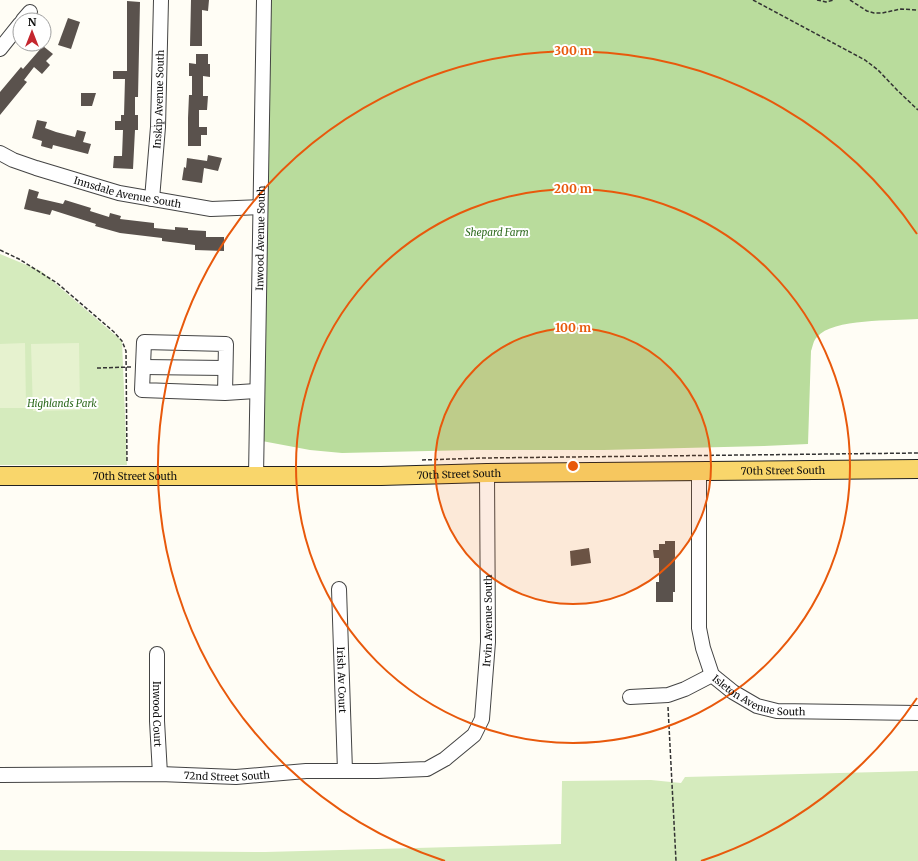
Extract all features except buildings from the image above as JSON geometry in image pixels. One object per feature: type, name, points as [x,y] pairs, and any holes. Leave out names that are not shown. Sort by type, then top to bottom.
[{"type":"main road","name":"70th Street South","points":[[0,476],[381,476],[487,473],[918,469]]},
{"type":"street","name":"Inskip Avenue South","points":[[152,199],[158,127],[161,0]]},
{"type":"street","name":"Inwood Avenue South","points":[[256,476],[264,0]]},
{"type":"street","points":[[0,49],[12,34]]},
{"type":"street","name":"Innsdale Avenue South","points":[[0,153],[13,160],[36,168],[119,193],[211,209],[260,207]]},
{"type":"street","points":[[225,393],[226,344],[144,342],[142,390],[225,393],[258,391]]},
{"type":"street","points":[[143,367],[225,368]]},
{"type":"street","name":"Isleton Avenue South","points":[[699,471],[699,628],[702,648],[712,675],[733,692],[757,706],[777,711],[918,713]]},
{"type":"street","name":"Irvin Avenue South","points":[[450,754],[474,734],[482,719],[488,642],[487,473]]},
{"type":"street","name":"Irish Av Court","points":[[339,589],[345,771]]},
{"type":"street","name":"Inwood Court","points":[[157,654],[157,721],[160,774]]},
{"type":"street","points":[[630,697],[668,695],[685,689],[712,675]]},
{"type":"street","name":"72nd Street South","points":[[0,775],[160,774],[236,777],[306,771],[376,771],[427,768],[450,754]]},
{"type":"path","points":[[752,0],[865,60],[878,70],[918,110]]},
{"type":"path","points":[[817,0],[826,2],[834,0]]},
{"type":"path","points":[[850,0],[867,11],[874,13],[901,9],[918,10]]},
{"type":"path","points":[[0,250],[5,251],[58,283],[114,332],[122,341],[126,351],[127,465]]},
{"type":"path","points":[[97,368],[143,367]]},
{"type":"path","points":[[668,695],[676,861]]},
{"type":"green space","name":"Shepard Farm","points":[[269,0],[918,0],[918,319],[849,323],[836,326],[817,337],[811,351],[808,444],[604,450],[472,450],[342,453],[310,450],[262,441]]},
{"type":"green space","name":"Highlands Park","points":[[0,254],[41,271],[122,341],[127,465],[0,465]]},
{"type":"green space","points":[[25,343],[26,408],[0,408],[0,344]]},
{"type":"green space","points":[[79,343],[80,410],[33,411],[31,344]]},
{"type":"green space","points":[[918,771],[918,861],[0,861],[0,850],[265,852],[561,844],[562,781],[651,780],[681,783],[685,777]]}]
